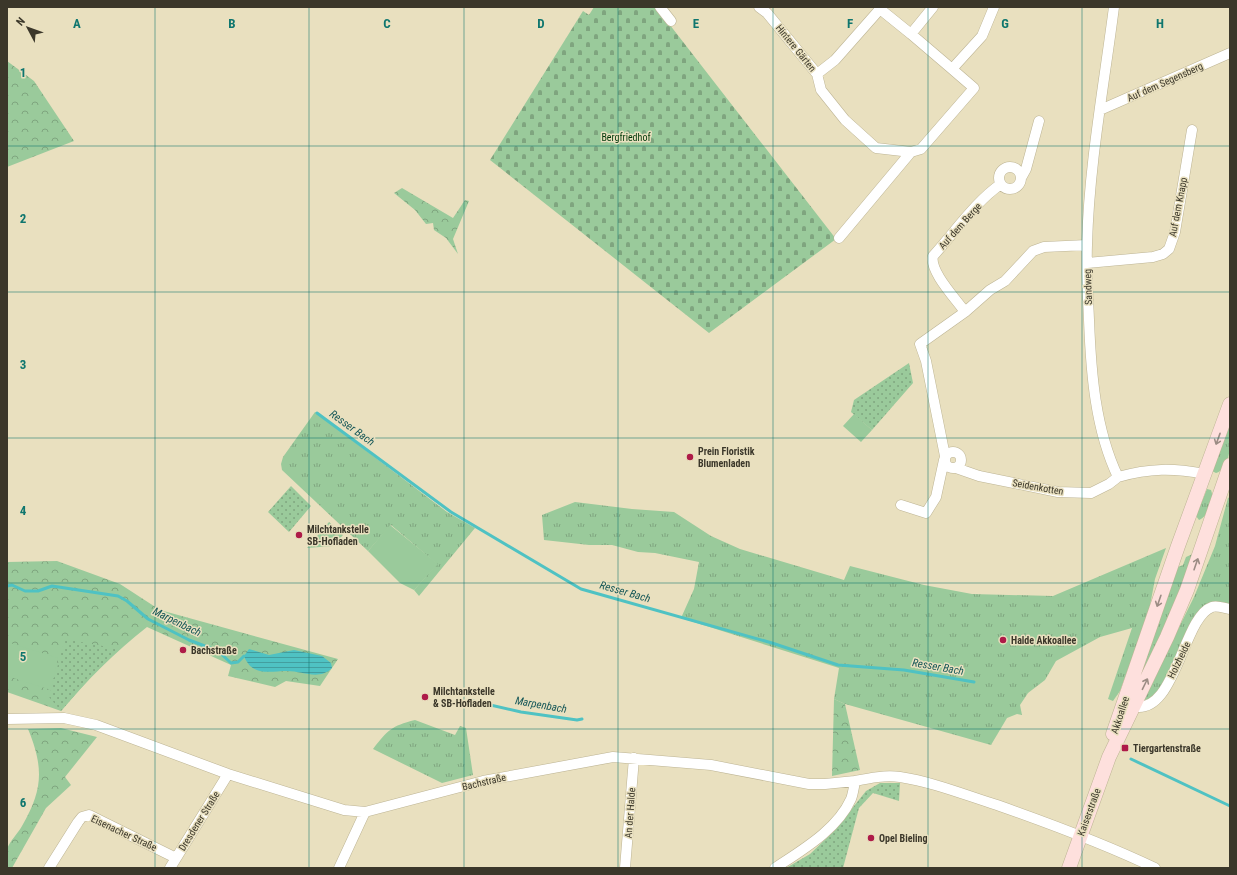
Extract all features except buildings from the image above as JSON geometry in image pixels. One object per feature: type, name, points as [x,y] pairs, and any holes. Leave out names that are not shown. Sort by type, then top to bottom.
[{"type":"main road","name":"Akkoallee","points":[[1110,757],[1178,546],[1230,404]]},
{"type":"main road","name":"Akkoallee","points":[[1128,704],[1167,637],[1187,590],[1230,465]]},
{"type":"main road","points":[[1205,474],[1214,480],[1221,493]]},
{"type":"main road","name":"Akkoallee","points":[[1198,494],[1193,524],[1201,526],[1213,515]]},
{"type":"main road","name":"Kaiserstraße","points":[[1069,868],[1110,757]]},
{"type":"street","points":[[660,7],[671,21]]},
{"type":"street","points":[[763,10],[777,7]]},
{"type":"street","points":[[910,34],[933,7]]},
{"type":"street","points":[[952,69],[982,36],[994,7]]},
{"type":"street","name":"Sandweg","points":[[1114,7],[1100,110],[1087,245],[1087,263],[1090,359],[1104,439],[1111,462],[1118,477]]},
{"type":"street","points":[[817,74],[835,60],[880,9],[974,88],[921,149],[911,152],[839,238]]},
{"type":"street","name":"Hintere Gärten","points":[[763,10],[817,74],[821,90],[844,120],[876,148],[911,152]]},
{"type":"street","name":"Auf dem Segensberg","points":[[1100,110],[1230,53]]},
{"type":"street","points":[[1021,178],[1019,172],[1015,168],[1010,167],[1004,168],[1000,173],[999,179],[1001,184],[1010,188],[1015,187],[1021,178],[1026,169],[1039,121]]},
{"type":"street","name":"Auf dem Knapp","points":[[1087,263],[1153,257],[1163,254],[1168,248],[1175,232],[1192,130]]},
{"type":"street","name":"Auf dem Berge","points":[[965,312],[934,270],[932,261],[933,256],[992,190],[1001,184]]},
{"type":"street","points":[[901,506],[926,513],[936,497],[945,458],[926,361],[920,344],[965,312],[990,290],[1005,281],[1033,251],[1044,247],[1087,245]]},
{"type":"street","points":[[945,458],[951,451],[959,454],[961,462],[956,468]]},
{"type":"street","name":"Seidenkotten","points":[[945,458],[948,467],[956,468],[979,476],[1058,492],[1091,493],[1109,484],[1118,477]]},
{"type":"street","points":[[1118,477],[1136,472],[1168,469],[1205,474]]},
{"type":"street","name":"Holzheide","points":[[1128,704],[1139,708],[1147,706],[1162,693],[1197,623],[1206,610],[1215,606],[1230,609]]},
{"type":"street","name":"Bachstraße","points":[[7,719],[68,718],[96,725],[228,774],[344,810],[366,812],[483,781],[613,757],[711,765],[809,784],[855,781]]},
{"type":"street","name":"An der Halde","points":[[625,868],[634,758]]},
{"type":"street","name":"Dresdener Straße","points":[[170,868],[228,774]]},
{"type":"street","points":[[776,868],[814,842],[844,811],[852,798],[855,781],[874,777],[899,777],[925,782],[1081,835],[1155,868]]},
{"type":"street","points":[[339,868],[366,812]]},
{"type":"street","name":"Eisenacher Straße","points":[[49,868],[78,822],[82,817],[89,815],[176,858]]},
{"type":"green space","name":"Bergfriedhof","points":[[594,7],[656,7],[836,239],[709,333],[490,160],[583,11],[589,15]]},
{"type":"green space","points":[[7,61],[34,81],[74,141],[7,167]]},
{"type":"green space","points":[[402,188],[453,218],[465,200],[469,201],[453,239],[458,254],[446,238],[434,230],[433,223],[426,224],[415,210],[394,193]]},
{"type":"green space","points":[[909,363],[913,383],[872,430],[851,412],[854,400]]},
{"type":"green space","points":[[315,412],[447,512],[475,528],[419,596],[414,590],[437,564],[391,525],[368,551],[282,470],[281,464],[283,457]]},
{"type":"green space","points":[[854,414],[872,430],[861,442],[843,426]]},
{"type":"green space","points":[[1230,417],[1230,449],[1228,457],[1222,470],[1216,473],[1212,471]]},
{"type":"green space","points":[[291,486],[311,506],[289,532],[268,512]]},
{"type":"green space","points":[[1207,489],[1211,490],[1212,494],[1210,507],[1208,512],[1199,520],[1196,516]]},
{"type":"green space","points":[[1230,497],[1230,605],[1211,603],[1201,609],[1197,614],[1160,688],[1154,697],[1145,700],[1144,698],[1194,597],[1215,546],[1228,498]]},
{"type":"green space","points":[[575,502],[632,509],[674,512],[711,536],[740,549],[844,580],[850,566],[924,585],[972,594],[1053,596],[1166,548],[1155,579],[1149,611],[1120,691],[1113,701],[1108,699],[1132,628],[1100,637],[1056,661],[1045,680],[1028,693],[1020,705],[1022,715],[1017,714],[1007,718],[991,745],[845,704],[834,699],[839,668],[681,618],[694,589],[699,562],[655,553],[638,552],[612,545],[589,545],[544,540],[542,515]]},
{"type":"green space","points":[[329,522],[343,535],[333,546],[307,548]]},
{"type":"green space","points":[[390,525],[438,564],[414,590],[400,583],[368,551]]},
{"type":"green space","points":[[1197,552],[1136,694],[1131,689],[1173,569],[1183,565],[1186,557]]},
{"type":"green space","points":[[57,561],[120,584],[160,610],[338,659],[320,686],[286,681],[275,687],[228,676],[231,665],[147,627],[102,666],[61,711],[7,692],[7,562]]},
{"type":"green space","points":[[65,639],[119,649],[89,679],[61,711],[49,697]]},
{"type":"green space","points":[[7,642],[58,658],[51,690],[7,676]]},
{"type":"green space","points":[[834,699],[845,704],[860,770],[832,776]]},
{"type":"green space","points":[[415,720],[455,735],[460,726],[466,728],[473,775],[442,783],[373,749],[387,733],[395,727]]},
{"type":"green space","points":[[61,728],[97,737],[65,777],[71,785],[46,808],[12,868],[7,868],[7,849],[29,813],[34,801],[39,779],[37,756],[28,729]]},
{"type":"green space","points":[[880,783],[900,783],[899,801],[873,793],[859,808],[843,868],[786,868],[810,854],[834,831],[866,791]]},
{"type":"water","points":[[249,649],[269,655],[294,650],[322,656],[331,663],[332,668],[327,672],[316,675],[293,671],[268,672],[257,670],[247,663],[244,656]]},
{"type":"waterway","name":"Resser Bach","points":[[317,413],[451,512],[581,589],[772,643],[838,665],[904,670],[974,682]]},
{"type":"waterway","name":"Marpenbach","points":[[7,586],[12,585],[25,591],[38,591],[52,586],[118,596],[127,601],[148,619],[189,640],[218,651],[231,663],[238,662],[244,656]]},
{"type":"waterway","name":"Marpenbach","points":[[473,701],[521,712],[577,720],[582,719]]},
{"type":"waterway","name":"Resser Bach","points":[[1131,759],[1230,806]]},
{"type":"place","name":"Prein Floristik Blumenladen","points":[[690,457]]},
{"type":"place","name":"Milchtankstelle SB-Hofladen","points":[[299,535]]},
{"type":"place","name":"Halde Akkoallee","points":[[1003,640]]},
{"type":"place","name":"Bachstraße","points":[[183,650]]},
{"type":"place","name":"Milchtankstelle & SB-Hofladen","points":[[425,697]]},
{"type":"place","name":"Tiergartenstraße","points":[[1125,748]]},
{"type":"place","name":"Opel Bieling","points":[[871,838]]}]
